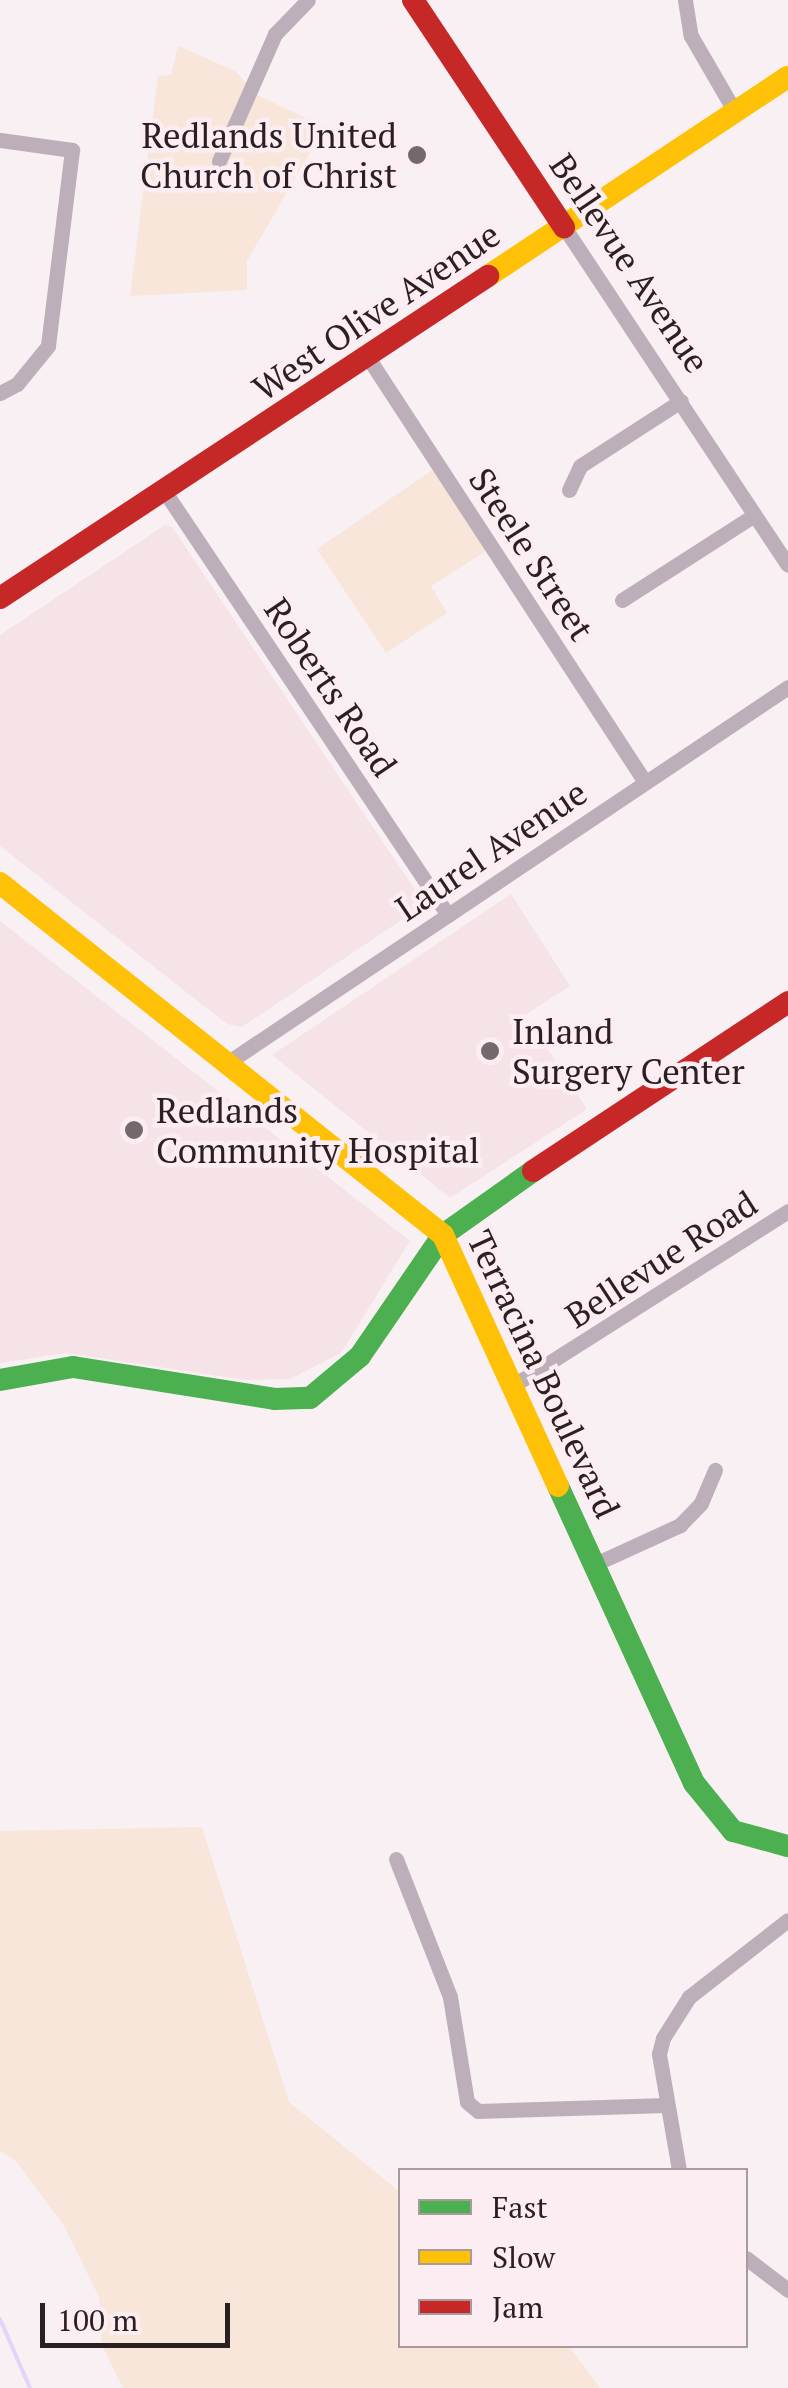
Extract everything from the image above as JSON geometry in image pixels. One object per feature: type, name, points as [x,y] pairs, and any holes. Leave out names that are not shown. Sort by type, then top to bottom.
[{"type":"main road","name":"Bellevue Avenue","points":[[414,0],[564,228]]},
{"type":"main road","name":"West Olive Avenue","points":[[0,598],[369,358],[788,77]]},
{"type":"main road","name":"Terracina Boulevard","points":[[0,883],[443,1235],[704,1801],[734,1831],[788,1846]]},
{"type":"main road","points":[[0,1380],[73,1367],[274,1399],[310,1398],[360,1356],[443,1235],[788,1002]]},
{"type":"street","points":[[220,162],[275,34],[308,0]]},
{"type":"street","points":[[685,0],[699,53],[735,112]]},
{"type":"street","points":[[0,140],[72,150],[48,346],[17,384],[0,393]]},
{"type":"street","name":"Bellevue Avenue","points":[[564,228],[681,400],[753,516],[783,548],[788,566]]},
{"type":"street","name":"Steele Street","points":[[369,358],[646,782]]},
{"type":"street","points":[[569,490],[580,466],[681,400]]},
{"type":"street","name":"Roberts Road","points":[[165,492],[448,915]]},
{"type":"street","points":[[622,600],[753,516]]},
{"type":"street","name":"Laurel Avenue","points":[[228,1062],[788,687]]},
{"type":"street","name":"Bellevue Road","points":[[514,1385],[788,1211]]},
{"type":"street","points":[[595,1564],[680,1524],[701,1503],[715,1470]]},
{"type":"street","points":[[396,1859],[450,1997],[467,2102],[478,2110],[666,2105]]},
{"type":"street","points":[[680,2168],[659,2054],[674,2013],[788,1920]]},
{"type":"street","points":[[748,2260],[788,2290]]},
{"type":"shaded area","points":[[178,46],[235,71],[259,96],[325,127],[247,261],[247,290],[130,296],[158,76],[171,75]]},
{"type":"shaded area","points":[[434,469],[486,551],[431,586],[447,613],[386,653],[317,549]]},
{"type":"shaded area","points":[[165,525],[172,527],[421,899],[418,909],[242,1027],[227,1024],[0,846],[0,635]]},
{"type":"shaded area","points":[[511,894],[570,986],[525,1015],[587,1109],[450,1198],[272,1055]]},
{"type":"shaded area","name":"Redlands Community Hospital","points":[[0,921],[410,1241],[341,1353],[290,1379],[246,1380],[66,1353],[0,1363]]},
{"type":"shaded area","points":[[202,1827],[289,2102],[398,2190],[398,2348],[570,2348],[600,2388],[123,2388],[102,2345],[99,2297],[64,2226],[16,2161],[0,2151],[0,1831]]},
{"type":"waterway","points":[[0,2319],[30,2388]]},
{"type":"traffic: fast","points":[[0,1380],[73,1367],[274,1399],[310,1398],[360,1356],[443,1235],[533,1171]]},
{"type":"traffic: fast","points":[[558,1486],[694,1783],[733,1831],[788,1846]]},
{"type":"traffic: slow","points":[[488,276],[788,77]]},
{"type":"traffic: slow","points":[[0,883],[443,1235],[558,1486]]},
{"type":"traffic: jam","points":[[413,0],[564,227]]},
{"type":"traffic: jam","points":[[0,598],[488,276]]},
{"type":"traffic: jam","points":[[533,1171],[788,1002]]},
{"type":"place","name":"Redlands United Church of Christ","points":[[417,155]]},
{"type":"place","name":"Inland Surgery Center","points":[[490,1051]]},
{"type":"place","name":"Redlands Community Hospital","points":[[134,1130]]}]
